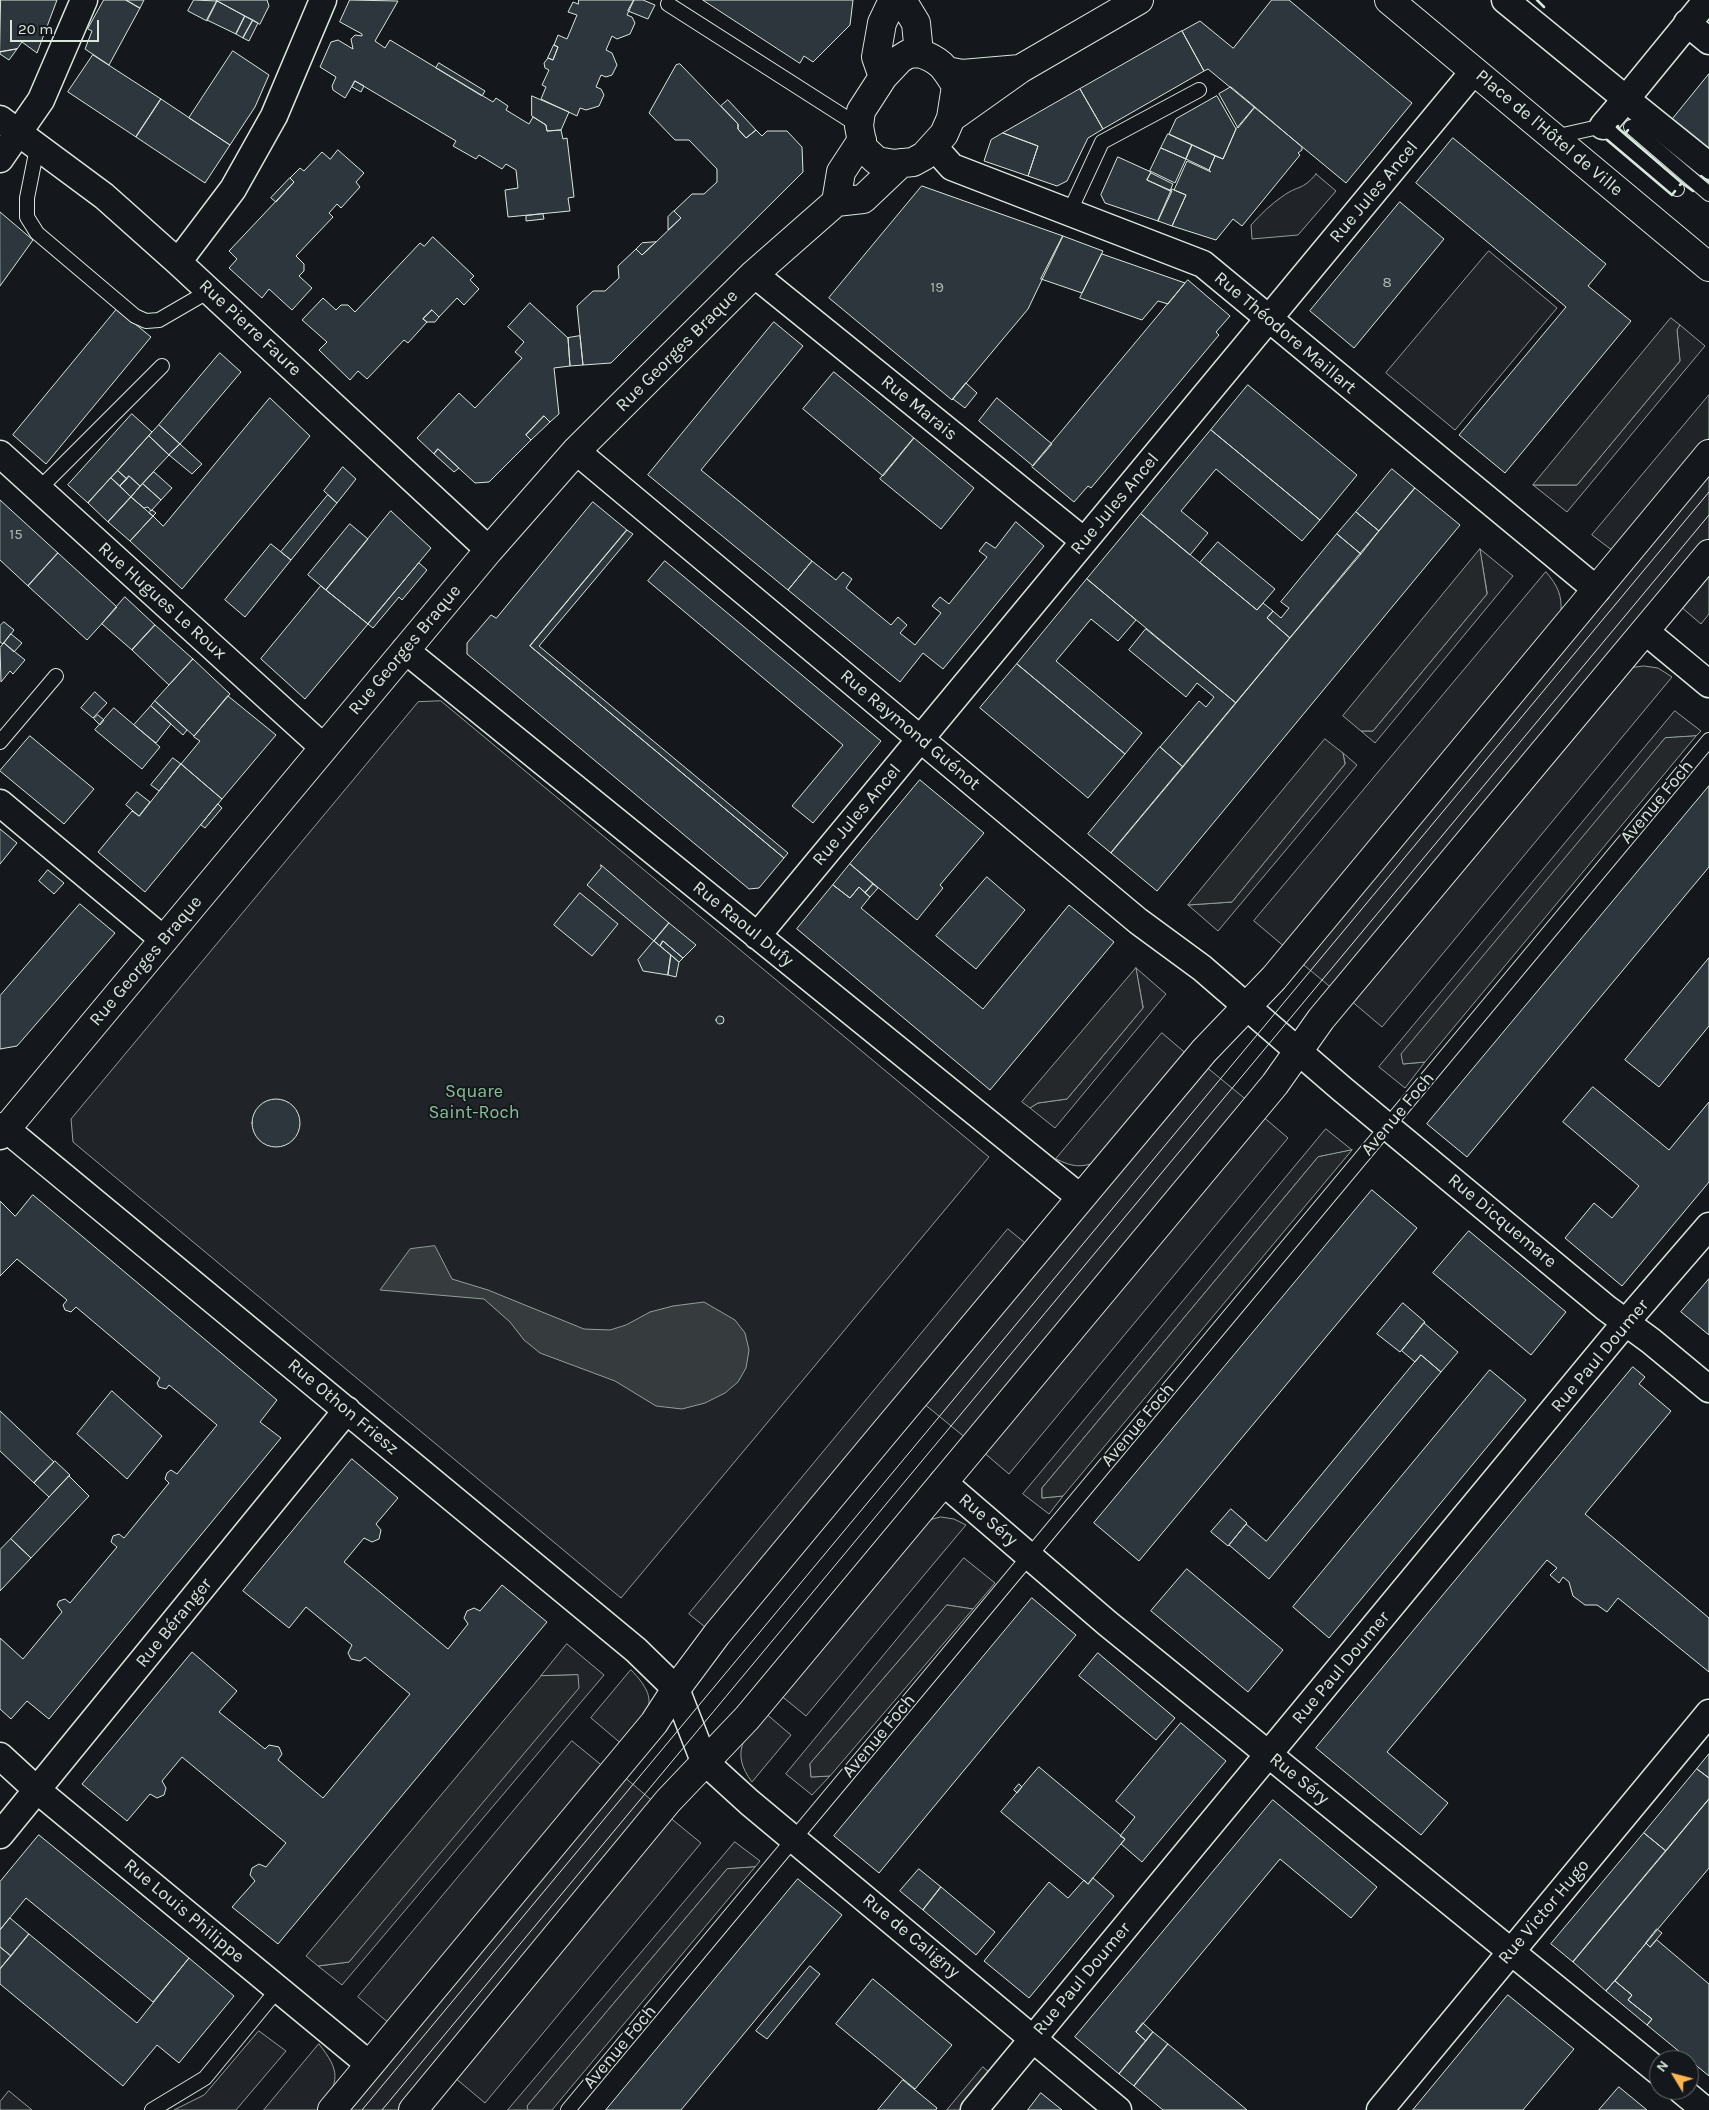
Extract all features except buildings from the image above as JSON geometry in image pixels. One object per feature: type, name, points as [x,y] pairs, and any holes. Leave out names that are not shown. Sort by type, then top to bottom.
[{"type":"street","points":[[0,159],[41,100],[84,0]]},
{"type":"street","points":[[178,262],[233,189],[274,116],[323,0]]},
{"type":"street","points":[[883,77],[876,57],[882,23],[893,0]]},
{"type":"street","points":[[902,0],[916,23],[919,53]]},
{"type":"street","points":[[951,118],[1020,69],[1139,0]]},
{"type":"street","name":"Place de l'Hôtel de Ville","points":[[1389,0],[1709,267]]},
{"type":"street","points":[[1505,0],[1709,166]]},
{"type":"street","points":[[1603,126],[1707,0]]},
{"type":"street","points":[[1687,23],[1709,40]]},
{"type":"street","points":[[919,53],[935,58],[947,71],[956,86],[951,118],[944,134],[924,156],[913,162],[894,164],[877,161],[863,148],[860,133],[861,111],[883,77],[900,59],[908,54],[919,53]]},
{"type":"street","points":[[947,71],[962,74],[1020,69]]},
{"type":"street","name":"Rue Jules Ancel","points":[[757,936],[1474,71]]},
{"type":"street","name":"Rue Pierre Faure","points":[[19,133],[104,196],[178,262],[489,550]]},
{"type":"street","points":[[860,133],[841,172],[836,202],[863,198],[901,163]]},
{"type":"street","name":"Rue Théodore Maillart","points":[[933,146],[952,167],[1203,264],[1268,320],[1597,590]]},
{"type":"street","name":"Rue Georges Braque","points":[[2,1131],[489,550],[576,451],[754,274],[836,202]]},
{"type":"street","name":"Rue Marais","points":[[754,274],[1084,541]]},
{"type":"street","name":"Rue Raymond Guénot","points":[[576,451],[1138,921],[1202,968],[1246,1006]]},
{"type":"street","name":"Rue Hugues Le Roux","points":[[0,454],[324,748]]},
{"type":"street","points":[[332,2110],[654,1723],[676,1689],[717,1634],[1204,1051],[1274,978],[1709,454]]},
{"type":"street","points":[[418,2108],[646,1828],[704,1761],[747,1718],[1251,1113],[1275,1084],[1326,1014],[1709,554]]},
{"type":"street","points":[[1645,631],[1709,684]]},
{"type":"street","name":"Rue Raoul Dufy","points":[[405,650],[1081,1198]]},
{"type":"street","points":[[0,804],[164,940]]},
{"type":"street","points":[[1246,1006],[1298,1050]]},
{"type":"street","name":"Rue Dicquemare","points":[[1298,1050],[1606,1308],[1709,1389]]},
{"type":"street","name":"Rue Othon Friesz","points":[[2,1131],[347,1410],[636,1650],[676,1689]]},
{"type":"street","name":"Rue Paul Doumer","points":[[974,2110],[1626,1322],[1709,1226]]},
{"type":"street","name":"Rue Béranger","points":[[0,1835],[347,1410]]},
{"type":"street","name":"Rue Séry","points":[[943,1482],[1107,1623],[1649,2064]]},
{"type":"street","points":[[676,1689],[704,1761]]},
{"type":"street","name":"Rue Victor Hugo","points":[[1380,2110],[1709,1713]]},
{"type":"street","name":"Rue Louis Philippe","points":[[0,1756],[37,1790],[370,2065]]},
{"type":"street","name":"Rue de Caligny","points":[[704,1761],[794,1839],[1118,2110]]},
{"type":"street","points":[[1694,2100],[1706,2110]]},
{"type":"lane","points":[[668,4],[860,133]]},
{"type":"lane","points":[[1069,213],[1102,142],[1199,90]]},
{"type":"lane","points":[[1554,137],[1603,126],[1677,188]]},
{"type":"lane","points":[[1630,127],[1709,194]]},
{"type":"lane","points":[[19,133],[27,217],[37,233],[135,316],[146,320],[160,320],[209,291]]},
{"type":"lane","points":[[39,489],[162,366]]},
{"type":"lane","points":[[0,742],[56,676]]},
{"type":"lane","name":"Avenue Foch","points":[[568,2110],[1709,740]]},
{"type":"lane","points":[[152,2110],[205,2078],[278,1989]]},
{"type":"green space","points":[[1316,174],[1336,191],[1298,235],[1252,239],[1251,225],[1270,206],[1288,193],[1303,186]]},
{"type":"green space","points":[[1489,251],[1557,308],[1455,430],[1386,373]]},
{"type":"green space","points":[[1680,325],[1705,346],[1567,512],[1533,485],[1577,485],[1680,361],[1677,330]]},
{"type":"green space","points":[[1709,395],[1709,438],[1691,463],[1613,551],[1592,535]]},
{"type":"green space","points":[[1709,469],[1709,539],[1334,990],[1299,961]]},
{"type":"green space","points":[[1480,549],[1513,576],[1375,743],[1361,731],[1373,731],[1487,594]]},
{"type":"green space","points":[[1709,567],[1709,614],[1701,624],[1680,606]]},
{"type":"green space","points":[[1546,572],[1558,591],[1561,601],[1561,613],[1286,948],[1254,921]]},
{"type":"green space","points":[[1644,666],[1658,668],[1672,677],[1382,1027],[1349,999],[1630,668]]},
{"type":"green space","name":"Square Saint-Roch","points":[[441,701],[989,1157],[621,1598],[73,1142],[71,1119],[418,702]]},
{"type":"green space","points":[[1675,711],[1701,731],[1696,736],[1665,738],[1403,1064],[1425,1062],[1405,1088],[1379,1067]]},
{"type":"green space","points":[[1343,753],[1357,765],[1218,931],[1188,905],[1232,902],[1345,764]]},
{"type":"green space","points":[[1136,968],[1166,994],[1055,1128],[1030,1108],[1038,1103],[1067,1099],[1143,1008]]},
{"type":"green space","points":[[1162,1033],[1189,1056],[1097,1162],[1076,1166],[1056,1159]]},
{"type":"green space","points":[[1204,1065],[1249,1102],[967,1439],[923,1403]]},
{"type":"green space","points":[[1261,1115],[1288,1138],[1009,1474],[982,1451]]},
{"type":"green space","points":[[1326,1129],[1352,1150],[1318,1157],[1042,1488],[1042,1498],[1063,1496],[1049,1514],[1023,1494]]},
{"type":"green space","points":[[1008,1229],[1030,1247],[710,1631],[689,1614]]},
{"type":"green space","points":[[941,1517],[954,1519],[966,1525],[806,1716],[779,1694],[926,1521]]},
{"type":"green space","points":[[964,1558],[995,1583],[973,1609],[947,1605],[810,1764],[811,1777],[830,1776],[812,1795],[786,1774]]},
{"type":"green space","points":[[567,1644],[604,1675],[342,1985],[318,1966],[349,1962],[578,1675],[541,1676]]},
{"type":"green space","points":[[631,1670],[647,1691],[649,1700],[645,1717],[624,1746],[591,1718]]},
{"type":"green space","points":[[764,1712],[791,1735],[752,1782],[745,1772],[742,1762],[742,1745]]},
{"type":"green space","points":[[572,1741],[605,1768],[390,2024],[358,1997]]},
{"type":"green space","points":[[622,1775],[656,1804],[401,2110],[343,2110]]},
{"type":"green space","points":[[668,1816],[701,1843],[485,2103],[454,2077]]},
{"type":"green space","points":[[735,1842],[760,1861],[755,1867],[727,1869],[528,2105],[528,2110],[508,2110]]},
{"type":"green space","points":[[259,2031],[286,2051],[236,2110],[174,2110],[204,2095]]},
{"type":"green space","points":[[319,2044],[331,2062],[335,2076],[331,2091],[321,2110],[264,2110]]},
{"type":"green space","points":[[9,2091],[32,2110],[0,2110],[0,2102]]},
{"type":"shaded area","points":[[1671,318],[1680,325],[1677,330],[1680,361],[1577,485],[1533,485]]},
{"type":"shaded area","points":[[1480,549],[1487,594],[1373,731],[1361,731],[1343,716]]},
{"type":"shaded area","points":[[1696,736],[1425,1062],[1403,1064],[1401,1054],[1665,738]]},
{"type":"shaded area","points":[[1325,739],[1343,753],[1345,764],[1232,902],[1188,905]]},
{"type":"shaded area","points":[[1136,968],[1143,1008],[1067,1099],[1038,1103],[1030,1108],[1022,1102]]},
{"type":"shaded area","points":[[1352,1150],[1063,1496],[1042,1498],[1042,1488],[1318,1157]]},
{"type":"shaded area","points":[[435,1246],[452,1279],[488,1290],[584,1329],[610,1330],[626,1325],[650,1312],[673,1306],[704,1302],[735,1320],[745,1333],[749,1350],[746,1368],[738,1382],[725,1393],[705,1403],[682,1409],[656,1406],[615,1381],[540,1353],[524,1340],[510,1322],[484,1299],[380,1290],[410,1249]]},
{"type":"shaded area","points":[[947,1605],[973,1609],[830,1776],[811,1777],[810,1764]]},
{"type":"shaded area","points":[[578,1675],[579,1688],[349,1962],[318,1966],[306,1956],[541,1676]]},
{"type":"shaded area","points":[[755,1867],[552,2110],[528,2110],[527,2106],[727,1869]]},
{"type":"shaded area","points":[[983,2067],[990,2073],[959,2110],[947,2110]]},
{"type":"tram line","points":[[362,2110],[1709,492]]},
{"type":"tram line","points":[[382,2110],[1709,515]]},
{"type":"wall","points":[[1537,0],[1544,7]]},
{"type":"wall","points":[[1618,126],[1625,134],[1628,130]]},
{"type":"wall","points":[[1625,134],[1682,183]]},
{"type":"wall","points":[[1607,140],[1672,195],[1675,191]]},
{"type":"wall","points":[[1701,176],[1709,182]]},
{"type":"wall","points":[[1680,185],[1682,183],[1693,191]]}]
